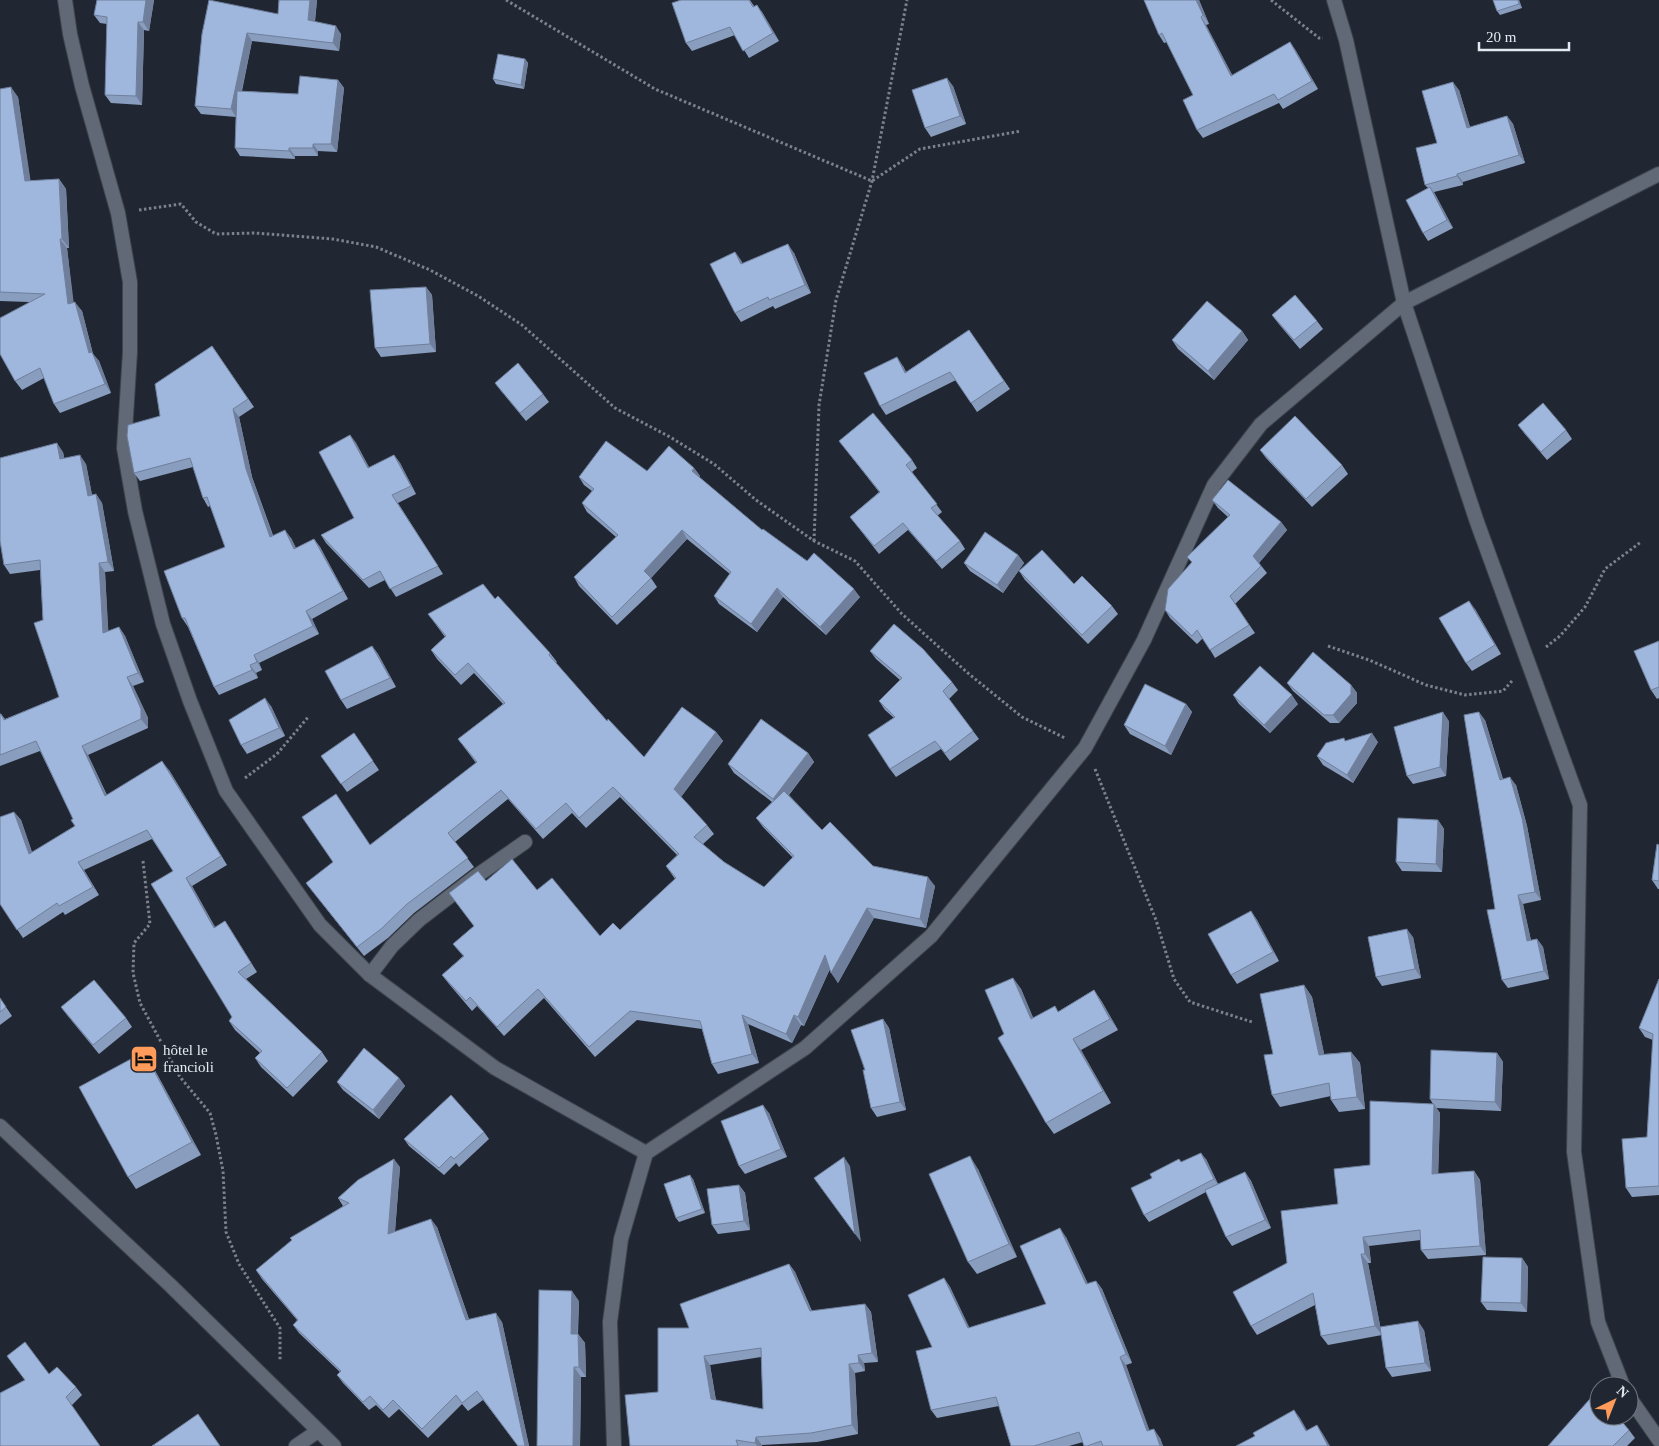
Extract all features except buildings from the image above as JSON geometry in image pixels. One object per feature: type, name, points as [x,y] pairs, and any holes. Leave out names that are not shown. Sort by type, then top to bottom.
[{"type":"street","points":[[65,0],[70,34],[82,86],[118,213],[130,282],[130,352],[124,448],[135,511],[163,624],[190,701],[226,791],[320,925],[370,975],[495,1068],[646,1153]]},
{"type":"street","points":[[1334,0],[1346,40],[1404,303],[1477,522],[1580,805],[1574,1152],[1598,1322],[1619,1376]]},
{"type":"street","points":[[614,1446],[610,1322],[621,1239],[646,1153],[805,1048],[931,936],[1085,748],[1144,640],[1214,484],[1261,424],[1404,303],[1659,174]]},
{"type":"street","points":[[370,975],[392,946],[419,920],[475,876],[525,842]]},
{"type":"street","points":[[0,1126],[170,1285],[334,1446]]},
{"type":"street","points":[[1639,1411],[1659,1440]]},
{"type":"street","points":[[296,1446],[318,1431]]},
{"type":"path","points":[[506,0],[655,89],[872,181]]},
{"type":"path","points":[[814,541],[820,396],[836,300],[872,181],[907,0]]},
{"type":"path","points":[[1271,0],[1319,38],[1346,40]]},
{"type":"path","points":[[872,181],[920,149],[1021,131]]},
{"type":"path","points":[[118,213],[181,204],[196,222],[216,234],[255,233],[333,239],[376,246],[430,270],[478,296],[522,325],[615,408],[670,437],[714,464],[756,500],[814,541],[855,562],[902,614],[1022,717],[1085,748],[1156,920],[1174,979],[1190,1002],[1252,1022]]},
{"type":"path","points":[[226,791],[277,754],[310,716]]},
{"type":"path","points":[[143,861],[150,924],[134,943],[133,973],[140,1003],[180,1077],[210,1114],[223,1171],[226,1232],[239,1264],[280,1328],[280,1364]]},
{"type":"place","name":"hôtel le francioli","points":[[144,1059]]}]
